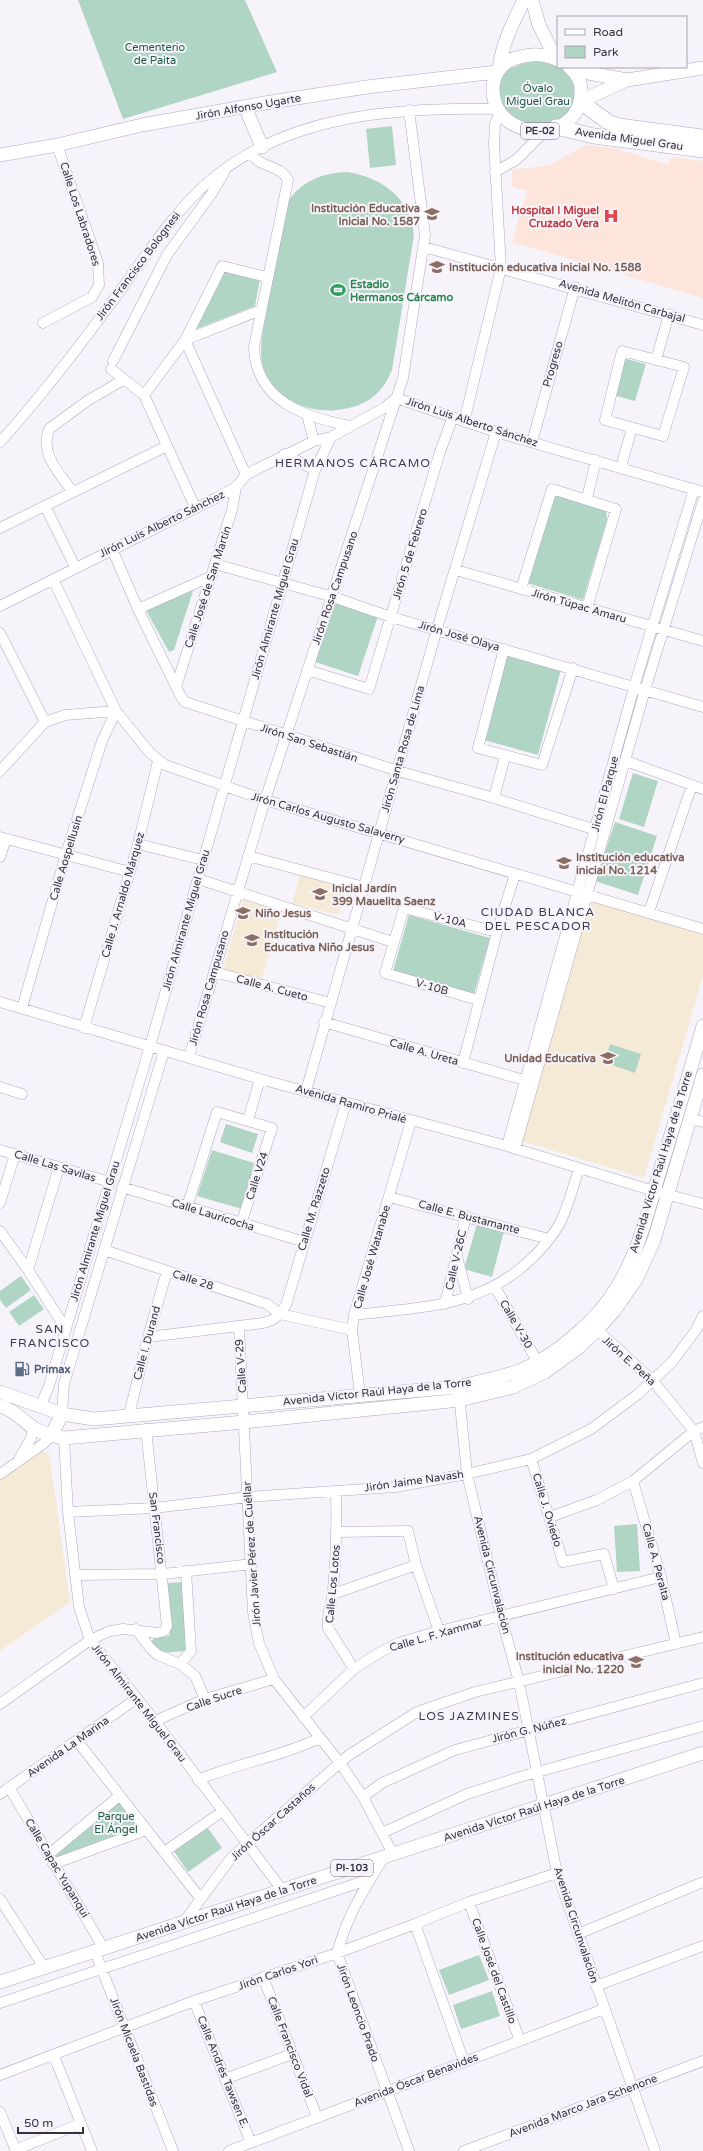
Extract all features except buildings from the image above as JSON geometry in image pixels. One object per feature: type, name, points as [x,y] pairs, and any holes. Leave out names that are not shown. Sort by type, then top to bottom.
[{"type":"highway","name":"Avenida Miguel Grau","points":[[581,101],[608,122],[619,126],[703,137]]},
{"type":"highway","name":"Avenida Miguel Grau","points":[[550,129],[703,150]]},
{"type":"main road","points":[[499,111],[493,92],[501,57],[510,28],[524,0]]},
{"type":"main road","points":[[532,0],[539,25],[557,59]]},
{"type":"main road","points":[[498,70],[510,61],[524,56],[536,55],[557,59]]},
{"type":"main road","points":[[570,68],[627,80]]},
{"type":"main road","points":[[570,68],[580,84],[581,101],[627,80],[703,68]]},
{"type":"main road","name":"Jirón Alfonso Ugarte","points":[[0,155],[57,145],[142,124],[367,87],[498,70]]},
{"type":"main road","name":"PE-02","points":[[499,111],[505,119],[517,127],[534,131],[550,129],[571,118],[581,101]]},
{"type":"main road","points":[[245,107],[256,150]]},
{"type":"main road","name":"Avenida Víctor Raúl Haya de la Torre","points":[[0,1406],[15,1411],[33,1428],[57,1437],[244,1422],[513,1387],[540,1375],[563,1360],[593,1326],[603,1306],[620,1283],[632,1258],[654,1191],[703,1026]]},
{"type":"main road","name":"Avenida Víctor Raúl Haya de la Torre","points":[[0,1392],[41,1405],[62,1414],[84,1418],[360,1394],[459,1393],[520,1370],[554,1351],[614,1311],[637,1278],[647,1258],[668,1195],[697,1121],[703,1075]]},
{"type":"main road","points":[[33,1428],[33,1414],[41,1405]]},
{"type":"main road","points":[[57,1437],[62,1414]]},
{"type":"main road","name":"Avenida Víctor Raúl Haya de la Torre","points":[[0,1982],[45,1969],[388,1855],[544,1806],[703,1753]]},
{"type":"street","name":"Jirón Francisco Bolognesi","points":[[0,442],[33,405],[167,226],[187,202],[207,183],[256,150],[287,136],[324,124],[369,115],[409,110],[499,111]]},
{"type":"street","name":"Jirón Rosa Campusano","points":[[189,1057],[265,800],[287,736],[307,670],[333,597],[403,378],[424,246],[424,225],[409,110]]},
{"type":"street","points":[[464,422],[501,268],[495,172],[495,124],[499,111]]},
{"type":"street","points":[[495,172],[516,160],[550,129]]},
{"type":"street","name":"Calle Los Labradores","points":[[43,323],[92,297],[99,286],[98,263],[57,145]]},
{"type":"street","points":[[256,150],[255,161],[280,172],[286,176],[288,180],[254,348],[259,371],[269,391],[290,408],[307,415],[350,426]]},
{"type":"street","points":[[195,507],[144,395],[123,380],[112,365],[167,255],[212,194],[226,170]]},
{"type":"street","name":"Avenida Melitón Carbajal","points":[[424,246],[575,287],[703,325]]},
{"type":"street","points":[[144,395],[185,340],[222,266],[268,277]]},
{"type":"street","name":"Progreso","points":[[532,442],[575,287]]},
{"type":"street","points":[[185,340],[261,310]]},
{"type":"street","points":[[656,360],[669,314]]},
{"type":"street","points":[[185,340],[246,475]]},
{"type":"street","points":[[622,351],[684,367],[663,436],[632,428],[605,420],[622,351]]},
{"type":"street","points":[[72,491],[45,449],[49,429],[87,401],[123,380]]},
{"type":"street","name":"Jirón Luis Alberto Sánchez","points":[[0,606],[236,487],[246,475],[284,454],[314,441],[332,437],[384,408],[396,398],[496,432],[699,490]]},
{"type":"street","points":[[307,415],[314,441]]},
{"type":"street","name":"Jirón 5 de Febrero","points":[[307,670],[369,689],[452,418]]},
{"type":"street","points":[[621,467],[632,428]]},
{"type":"street","name":"Jirón Santa Rosa de Lima","points":[[306,1090],[324,1022],[331,1003],[379,832],[398,771],[437,629],[456,570],[496,432]]},
{"type":"street","name":"Jirón Almirante Miguel Grau","points":[[41,1405],[48,1391],[150,1046],[315,470],[332,437]]},
{"type":"street","points":[[0,528],[72,491],[167,446]]},
{"type":"street","points":[[284,454],[315,470]]},
{"type":"street","points":[[587,498],[596,460]]},
{"type":"street","name":"Calle José de San Martín","points":[[176,687],[232,510],[236,487]]},
{"type":"street","points":[[521,589],[552,489],[587,498],[616,509],[587,608]]},
{"type":"street","name":"Jirón El Parque","points":[[511,1147],[583,893],[596,830],[634,687],[652,627],[699,490]]},
{"type":"street","name":"Jirón El Parque","points":[[511,1147],[524,1080],[626,761],[662,630],[703,501]]},
{"type":"street","points":[[45,506],[75,567]]},
{"type":"street","name":"Jirón San Sebastián","points":[[112,550],[138,609],[176,687],[185,702],[398,771],[494,798],[596,830]]},
{"type":"street","name":"Jirón José Olaya","points":[[215,564],[282,582],[333,597],[391,617],[437,629],[703,707]]},
{"type":"street","name":"Jirón Túpac Amaru","points":[[456,570],[703,641]]},
{"type":"street","points":[[138,609],[212,576]]},
{"type":"street","points":[[53,579],[116,711],[158,762]]},
{"type":"street","points":[[0,633],[45,722]]},
{"type":"street","points":[[504,649],[478,748],[505,756],[542,765],[572,668]]},
{"type":"street","points":[[0,771],[45,722],[65,715],[116,711]]},
{"type":"street","name":"Calle Aospellusin","points":[[22,1008],[66,854],[102,741],[116,711]]},
{"type":"street","points":[[494,798],[505,756]]},
{"type":"street","points":[[626,761],[703,789]]},
{"type":"street","name":"Jirón Carlos Augusto Salaverry","points":[[158,762],[265,800],[379,832],[515,874],[703,928]]},
{"type":"street","name":"Calle J. Arnaldo Márquez","points":[[84,1028],[138,844],[158,762]]},
{"type":"street","points":[[649,912],[692,785]]},
{"type":"street","points":[[0,857],[3,838],[130,872]]},
{"type":"street","points":[[138,844],[203,860]]},
{"type":"street","points":[[248,856],[364,887]]},
{"type":"street","points":[[463,1063],[478,1000],[515,874]]},
{"type":"street","points":[[198,878],[393,942]]},
{"type":"street","name":"V-10A","points":[[393,942],[404,908],[497,932]]},
{"type":"street","name":"V-10B","points":[[393,942],[385,973],[478,1000]]},
{"type":"street","name":"Calle A. Cueto","points":[[214,972],[331,1003]]},
{"type":"street","name":"Avenida Ramiro Prialé","points":[[0,1002],[260,1079],[306,1090],[346,1103],[511,1147],[654,1191],[703,1204]]},
{"type":"street","name":"Calle A. Ureta","points":[[324,1022],[524,1080]]},
{"type":"street","name":"Jirón Almirante Miguel Grau","points":[[62,1414],[64,1384],[164,1050]]},
{"type":"street","points":[[187,1207],[216,1112],[248,1120],[260,1079]]},
{"type":"street","points":[[0,1087],[22,1094]]},
{"type":"street","name":"Calle M. Razzeto","points":[[280,1314],[286,1305],[346,1103]]},
{"type":"street","name":"Calle V24","points":[[241,1224],[272,1128],[248,1120]]},
{"type":"street","name":"Calle José Watanabe","points":[[360,1394],[352,1330],[354,1315],[411,1121]]},
{"type":"street","name":"Calle Las Savilas","points":[[0,1150],[110,1182]]},
{"type":"street","points":[[0,1203],[15,1154]]},
{"type":"street","points":[[28,1270],[59,1167]]},
{"type":"street","points":[[354,1315],[445,1304],[468,1299],[495,1287],[523,1267],[549,1239],[564,1214],[579,1168]]},
{"type":"street","name":"Calle Lauricocha","points":[[122,1187],[305,1242]]},
{"type":"street","name":"Calle E. Bustamante","points":[[389,1197],[549,1239]]},
{"type":"street","name":"Calle V-26C","points":[[445,1304],[466,1216]]},
{"type":"street","points":[[0,1232],[28,1270],[66,1329]]},
{"type":"street","name":"Calle 28","points":[[104,1250],[267,1304],[280,1314]]},
{"type":"street","points":[[457,1254],[468,1299]]},
{"type":"street","name":"Calle I. Durand","points":[[129,1415],[166,1271]]},
{"type":"street","name":"Calle V-30","points":[[495,1287],[537,1361]]},
{"type":"street","points":[[148,1337],[263,1323],[272,1320],[280,1314],[352,1330]]},
{"type":"street","name":"Jirón Jaime Navash","points":[[68,1512],[154,1508],[248,1497],[336,1492],[395,1486],[467,1474],[531,1459],[591,1429],[637,1396],[672,1362],[696,1330],[703,1316]]},
{"type":"street","name":"Calle V-29","points":[[239,1326],[244,1405]]},
{"type":"street","name":"Jirón E. Peña","points":[[593,1326],[653,1381],[698,1429],[703,1463]]},
{"type":"street","name":"Avenida Circunvalación","points":[[459,1393],[467,1474],[501,1616],[519,1682],[557,1873],[655,2151]]},
{"type":"street","name":"Jirón Javier Pérez de Cuéllar","points":[[244,1405],[253,1612],[256,1630],[274,1679],[340,1762],[363,1797],[382,1833],[388,1855]]},
{"type":"street","points":[[15,1464],[31,1438],[33,1428]]},
{"type":"street","points":[[550,1517],[596,1500],[633,1481],[663,1459],[698,1429]]},
{"type":"street","name":"San Francisco","points":[[136,1629],[157,1633],[164,1631],[167,1626],[163,1574],[146,1430]]},
{"type":"street","points":[[0,1474],[43,1444],[57,1437]]},
{"type":"street","name":"Jirón Almirante Miguel Grau","points":[[57,1437],[82,1618],[90,1640],[155,1722],[283,1891]]},
{"type":"street","name":"Calle J. Oviedo","points":[[531,1459],[563,1562],[604,1554],[614,1589]]},
{"type":"street","name":"Calle A. Peralta","points":[[633,1481],[661,1577],[676,1644]]},
{"type":"street","name":"Calle Los Lotos","points":[[336,1492],[337,1532],[332,1594],[328,1613],[328,1628],[354,1669]]},
{"type":"street","points":[[337,1532],[408,1531],[416,1565],[439,1631]]},
{"type":"street","points":[[76,1575],[163,1574],[252,1564]]},
{"type":"street","points":[[332,1594],[416,1565]]},
{"type":"street","points":[[180,1664],[192,1651],[186,1571]]},
{"type":"street","name":"Calle L. F. Xammar","points":[[303,1717],[354,1669],[377,1654],[398,1643],[439,1631],[661,1577]]},
{"type":"street","points":[[0,1704],[90,1640],[110,1631],[136,1629],[150,1648],[158,1655],[180,1664],[195,1676],[205,1699]]},
{"type":"street","name":"Jirón Óscar Castaños","points":[[183,1923],[231,1858],[340,1762],[398,1722],[430,1706],[475,1692],[703,1637]]},
{"type":"street","name":"Calle Sucre","points":[[155,1722],[205,1699],[274,1679]]},
{"type":"street","name":"Jirón G. Núñez","points":[[363,1797],[382,1783],[431,1759],[479,1742],[703,1683]]},
{"type":"street","name":"Avenida La Marina","points":[[0,1794],[78,1742],[136,1699]]},
{"type":"street","points":[[382,1833],[467,1794],[538,1772],[703,1726]]},
{"type":"street","points":[[198,1780],[217,1771],[299,1748],[320,1738]]},
{"type":"street","points":[[78,1742],[200,1898]]},
{"type":"street","name":"Calle Capac Yupanqui","points":[[9,1788],[100,1950]]},
{"type":"street","points":[[50,1859],[119,1796]]},
{"type":"street","points":[[164,1852],[223,1811]]},
{"type":"street","points":[[50,1859],[146,1830]]},
{"type":"street","name":"Jirón Leoncio Prado","points":[[388,1855],[370,1879],[344,1926],[337,1953],[409,2151]]},
{"type":"street","name":"Jirón Carlos Yori","points":[[0,2075],[263,1977],[337,1953],[415,1924],[468,1902],[557,1873]]},
{"type":"street","points":[[0,2003],[370,1879]]},
{"type":"street","points":[[578,1934],[703,1882]]},
{"type":"street","points":[[0,1899],[45,1969]]},
{"type":"street","name":"Calle José del Castillo","points":[[468,1902],[520,2041]]},
{"type":"street","points":[[415,1924],[464,2062]]},
{"type":"street","points":[[596,1986],[703,1946]]},
{"type":"street","name":"Jirón Micaela Bastidas","points":[[100,1950],[102,1970],[173,2151]]},
{"type":"street","name":"Calle Francisco Vidal","points":[[263,1977],[317,2117]]},
{"type":"street","name":"Calle Andrés Tawsen E.","points":[[194,2002],[251,2143]]},
{"type":"street","name":"Avenida Óscar Benavides","points":[[229,2151],[604,2009]]},
{"type":"street","points":[[226,2079],[292,2054]]},
{"type":"street","points":[[54,2056],[92,2151]]},
{"type":"street","name":"Avenida Marco Jara Schenone","points":[[464,2151],[703,2061]]},
{"type":"street","points":[[0,2112],[15,2151],[80,2124]]},
{"type":"shaded area","name":"Hospital I Miguel Cruzado Vera","points":[[586,145],[614,148],[669,165],[670,159],[674,157],[703,161],[703,298],[512,242],[527,191],[512,187],[512,170],[550,165]]},
{"type":"shaded area","name":"Inicial Jardín 399 Mauelita Saenz","points":[[301,872],[347,885],[338,915],[292,903]]},
{"type":"shaded area","name":"Unidad Educativa","points":[[580,895],[703,929],[703,976],[644,1178],[515,1139]]},
{"type":"shaded area","name":"Institución Educativa Niño Jesus","points":[[243,900],[282,911],[261,981],[223,969]]},
{"type":"shaded area","points":[[41,1451],[49,1453],[70,1602],[0,1651],[0,1480]]},
{"type":"green space","name":"Cementerio de Paita","points":[[78,0],[245,0],[277,72],[123,119]]},
{"type":"green space","name":"Óvalo Miguel Grau","points":[[537,61],[556,65],[557,68],[564,68],[570,74],[578,99],[561,121],[531,126],[505,114],[498,90],[501,77],[511,68],[524,63]]},
{"type":"green space","points":[[392,126],[396,165],[370,168],[366,129]]},
{"type":"green space","name":"Estadio Hermanos Cárcamo","points":[[348,172],[372,179],[393,192],[401,200],[407,210],[412,222],[414,235],[392,370],[388,379],[378,393],[364,403],[337,410],[313,409],[290,400],[280,393],[272,384],[265,374],[262,363],[261,342],[283,212],[288,202],[300,187],[308,182],[327,175]]},
{"type":"green space","points":[[222,272],[260,279],[255,306],[194,330]]},
{"type":"green space","points":[[623,358],[646,364],[635,401],[613,395]]},
{"type":"green space","points":[[556,495],[606,509],[607,520],[583,600],[527,583],[553,497]]},
{"type":"green space","points":[[190,587],[193,591],[174,650],[169,652],[147,612],[150,608]]},
{"type":"green space","points":[[338,603],[378,616],[358,676],[312,661],[334,604]]},
{"type":"green space","points":[[507,651],[562,666],[538,755],[484,740]]},
{"type":"green space","points":[[633,773],[658,781],[644,827],[619,819]]},
{"type":"green space","points":[[615,822],[657,836],[638,895],[595,881]]},
{"type":"green space","points":[[409,915],[490,938],[474,994],[393,971]]},
{"type":"green space","points":[[610,1044],[641,1054],[635,1073],[604,1062]]},
{"type":"green space","points":[[226,1124],[258,1134],[252,1153],[220,1142]]},
{"type":"green space","points":[[212,1150],[254,1163],[242,1209],[197,1196]]},
{"type":"green space","points":[[477,1224],[504,1231],[492,1277],[464,1269]]},
{"type":"green space","points":[[21,1276],[31,1290],[6,1308],[0,1300],[0,1291]]},
{"type":"green space","points":[[34,1295],[44,1309],[19,1326],[9,1312]]},
{"type":"green space","points":[[637,1524],[640,1571],[617,1572],[614,1526]]},
{"type":"green space","points":[[185,1582],[187,1651],[159,1653],[151,1641],[156,1637],[169,1636],[170,1633],[167,1583]]},
{"type":"green space","name":"Parque El Ángel","points":[[119,1800],[142,1829],[56,1860],[52,1853]]},
{"type":"green space","points":[[207,1827],[222,1848],[188,1872],[173,1850]]},
{"type":"green space","points":[[479,1955],[489,1980],[449,1995],[439,1970]]},
{"type":"green space","points":[[492,1991],[500,2016],[461,2029],[453,2005]]},
{"type":"place","name":"Institución Educativa Inicial No. 1587","points":[[432,214]]},
{"type":"place","name":"Hospital I Miguel Cruzado Vera","points":[[611,216]]},
{"type":"place","name":"Institución educativa inicial No. 1588","points":[[437,267]]},
{"type":"place","name":"Estadio Hermanos Cárcamo","points":[[338,290]]},
{"type":"place","name":"Institución educativa inicial No. 1214","points":[[564,863]]},
{"type":"place","name":"Inicial Jardín 399 Mauelita Saenz","points":[[320,894]]},
{"type":"place","name":"Niño Jesus","points":[[243,913]]},
{"type":"place","name":"Institución Educativa Niño Jesus","points":[[252,940]]},
{"type":"place","name":"Unidad Educativa","points":[[608,1058]]},
{"type":"place","name":"Primax","points":[[22,1369]]},
{"type":"place","name":"Institución educativa inicial No. 1220","points":[[636,1662]]},
{"type":"district","name":"HERMANOS CÁRCAMO","points":[[353,463]]},
{"type":"district","name":"CIUDAD BLANCA DEL PESCADOR","points":[[538,919]]},
{"type":"district","name":"SAN FRANCISCO","points":[[50,1336]]},
{"type":"district","name":"LOS JAZMINES","points":[[469,1716]]}]
